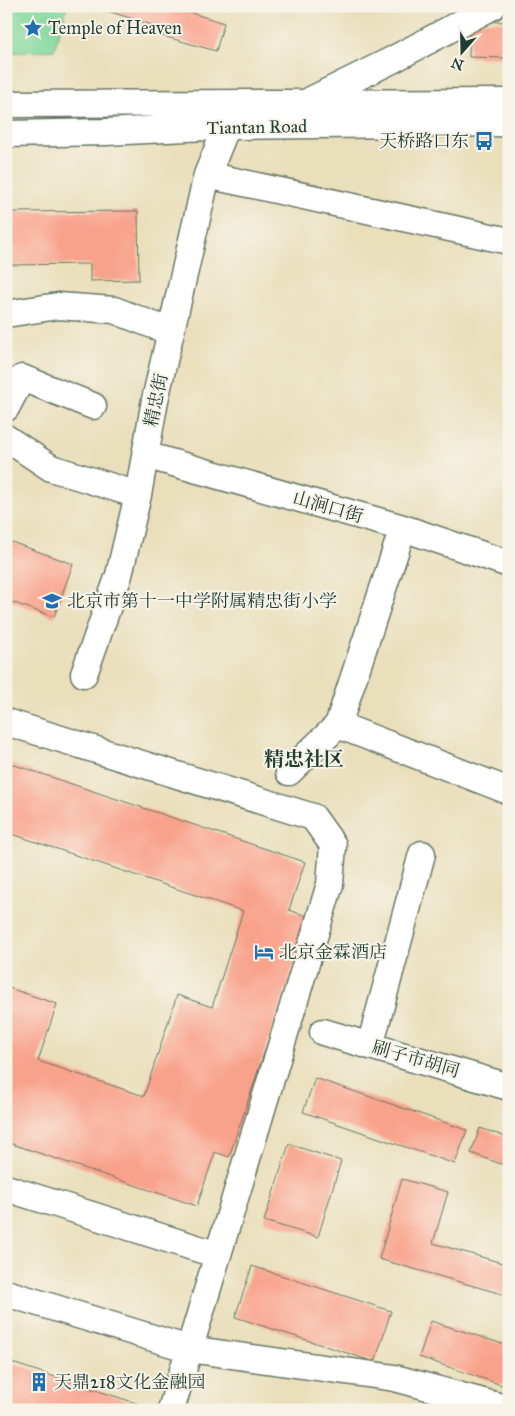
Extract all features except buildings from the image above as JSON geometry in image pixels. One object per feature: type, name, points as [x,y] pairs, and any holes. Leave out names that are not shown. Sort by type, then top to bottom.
[{"type":"street","points":[[306,103],[392,60],[492,6]]},
{"type":"street","name":"Tiantan Road","points":[[6,104],[509,102]]},
{"type":"street","name":"Tiantan Road","points":[[6,134],[106,132],[227,126],[509,123]]},
{"type":"street","name":"精忠街","points":[[84,674],[120,575],[138,495],[155,400],[207,175],[227,126]]},
{"type":"street","points":[[207,175],[509,241]]},
{"type":"street","points":[[6,314],[58,306],[114,310],[171,332]]},
{"type":"street","points":[[9,395],[22,378],[93,406]]},
{"type":"street","points":[[8,444],[51,468],[138,495]]},
{"type":"street","name":"山涧口街","points":[[145,455],[403,528],[509,564]]},
{"type":"street","points":[[289,772],[338,725],[403,528]]},
{"type":"street","points":[[6,722],[313,818],[333,845],[330,884],[171,1410]]},
{"type":"street","points":[[338,725],[509,791]]},
{"type":"street","points":[[370,1046],[422,854]]},
{"type":"street","name":"刷子市胡同","points":[[323,1032],[509,1086]]},
{"type":"street","points":[[6,1188],[218,1254]]},
{"type":"street","points":[[6,1293],[189,1349],[395,1378],[509,1409]]},
{"type":"green space","name":"Temple of Heaven","points":[[6,6],[67,6],[54,50],[6,53]]},
{"type":"place","name":"Temple of Heaven","points":[[33,28]]},
{"type":"place","name":"天桥路口东","points":[[484,141]]},
{"type":"place","name":"北京市第十一中学附属精忠街小学","points":[[52,601]]},
{"type":"place","name":"北京金霖酒店","points":[[264,952]]},
{"type":"place","name":"天鼎218文化金融园","points":[[39,1382]]},
{"type":"district","name":"精忠社区","points":[[304,759]]}]
